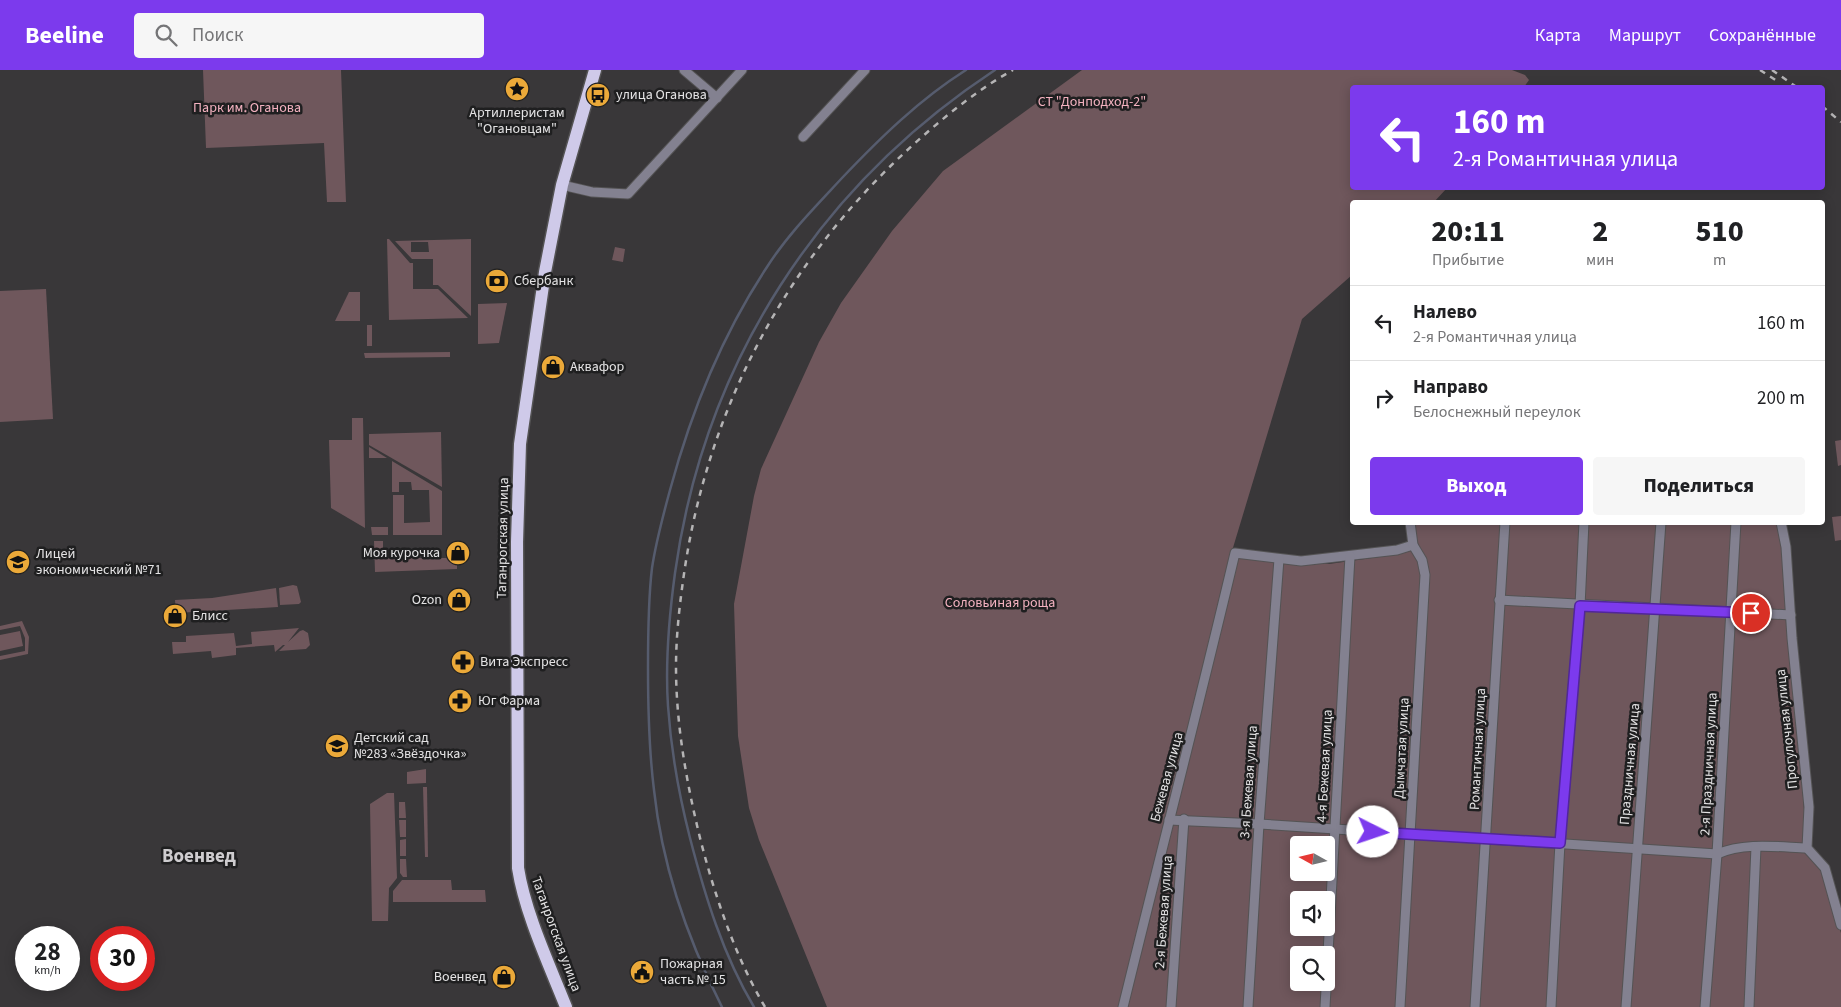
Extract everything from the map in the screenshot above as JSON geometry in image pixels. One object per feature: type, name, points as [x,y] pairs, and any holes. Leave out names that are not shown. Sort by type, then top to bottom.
[{"type":"main road","name":"Таганрогская улица","points":[[557,1007],[518,904],[510,868],[513,568],[520,444],[558,184],[566,134],[587,70]]},
{"type":"main road","name":"Таганрогская улица","points":[[558,184],[596,70]]},
{"type":"main road","name":"Таганрогская улица","points":[[513,568],[518,868],[520,883],[528,909],[566,1007]]},
{"type":"street","points":[[684,70],[717,98]]},
{"type":"street","points":[[558,184],[592,192],[628,194],[742,70]]},
{"type":"street","points":[[803,137],[865,70]]},
{"type":"street","name":"Дымчатая улица","points":[[1400,1007],[1425,575],[1422,560],[1414,545],[1411,525]]},
{"type":"street","name":"Романтичная улица","points":[[1476,1007],[1505,525]]},
{"type":"street","points":[[1551,1007],[1560,843],[1580,606],[1584,525]]},
{"type":"street","name":"Праздничная улица","points":[[1626,1007],[1656,609],[1660,525]]},
{"type":"street","name":"2-я Праздничная улица","points":[[1705,1007],[1718,854],[1736,525]]},
{"type":"street","name":"Прогулочная улица","points":[[1782,525],[1786,547],[1790,615],[1809,807],[1808,848]]},
{"type":"street","points":[[1279,559],[1301,561],[1350,556],[1397,550],[1414,545]]},
{"type":"street","name":"Бежевая улица","points":[[1124,1007],[1235,553],[1279,559]]},
{"type":"street","name":"4-я Бежевая улица","points":[[1325,1007],[1350,556]]},
{"type":"street","name":"3-я Бежевая улица","points":[[1248,1007],[1259,824],[1279,559]]},
{"type":"street","points":[[1499,600],[1580,606],[1790,615]]},
{"type":"street","points":[[1169,820],[1487,838],[1718,854],[1729,849],[1756,846],[1808,848],[1825,868],[1841,925]]},
{"type":"street","name":"2-я Бежевая улица","points":[[1171,1007],[1184,820]]},
{"type":"street","points":[[1749,1007],[1756,846]]},
{"type":"green space","name":"Парк им. Оганова","points":[[203,70],[341,70],[346,202],[327,202],[324,143],[206,148]]},
{"type":"green space","points":[[1082,70],[1512,70],[1525,75],[1529,80],[1525,85],[1350,85],[1350,190],[1445,190],[1436,200],[1350,200],[1350,277],[1302,319],[1232,551],[1329,564],[1400,554],[1416,544],[1412,525],[1780,525],[1806,833],[1815,861],[1823,874],[1841,933],[1841,1007],[827,1007],[759,840],[749,808],[738,736],[734,604],[754,496],[761,469],[819,342],[841,303],[892,231],[943,171]]},
{"type":"green space","points":[[387,239],[410,263],[413,263],[413,289],[438,289],[468,318],[389,320]]},
{"type":"green space","points":[[471,239],[471,316],[438,285],[433,285],[433,259],[412,259],[395,241]],"holes":[[[411,242],[428,242],[429,252],[411,252]]]},
{"type":"green space","points":[[615,247],[625,249],[623,262],[612,260]]},
{"type":"green space","points":[[46,289],[53,419],[0,422],[0,291]]},
{"type":"green space","points":[[349,292],[360,292],[360,321],[335,321]]},
{"type":"green space","points":[[507,303],[499,343],[478,344],[478,304]]},
{"type":"green space","points":[[367,325],[372,325],[372,346],[367,346]]},
{"type":"green space","points":[[450,352],[450,357],[365,358],[364,353]]},
{"type":"green space","points":[[352,418],[363,418],[365,528],[331,508],[329,440],[352,440]]},
{"type":"green space","points":[[441,432],[442,487],[369,445],[369,434]]},
{"type":"green space","points":[[1841,440],[1841,465],[1838,466],[1835,441]]},
{"type":"green space","points":[[369,447],[387,458],[369,458]]},
{"type":"green space","points":[[392,461],[442,491],[442,535],[393,535],[393,495],[404,495],[404,523],[430,522],[429,490],[412,490],[411,482],[399,482],[399,492],[392,492]]},
{"type":"green space","points":[[1841,516],[1841,540],[1835,541],[1832,517]]},
{"type":"green space","points":[[371,527],[388,527],[388,535],[372,535]]},
{"type":"green space","points":[[374,541],[383,541],[383,558],[457,558],[457,569],[375,572]]},
{"type":"green space","points":[[297,586],[301,602],[299,604],[280,605],[279,588]]},
{"type":"green space","points":[[276,588],[278,607],[176,613],[175,600],[212,598]]},
{"type":"green space","points":[[22,621],[29,637],[28,654],[0,660],[0,656],[25,651],[25,638],[20,626],[0,630],[0,626]]},
{"type":"green space","points":[[299,628],[288,642],[303,630],[308,633],[310,645],[306,649],[279,651],[285,645],[275,652],[274,645],[236,648],[236,655],[212,658],[211,651],[173,654],[172,642],[186,642],[186,636],[234,633],[236,646],[252,644],[251,632]]},
{"type":"green space","points":[[20,631],[23,646],[0,651],[0,635]]},
{"type":"green space","points":[[426,769],[426,783],[407,784],[407,772]]},
{"type":"green space","points":[[423,787],[427,787],[428,857],[425,857]]},
{"type":"green space","points":[[387,793],[394,793],[397,878],[389,888],[388,921],[372,921],[370,804]]},
{"type":"green space","points":[[399,802],[405,802],[406,818],[399,818]]},
{"type":"green space","points":[[399,820],[406,820],[406,837],[400,837]]},
{"type":"green space","points":[[406,839],[406,856],[400,856],[400,840]]},
{"type":"green space","points":[[400,859],[406,859],[407,877],[403,877],[400,873]]},
{"type":"green space","points":[[402,880],[451,880],[452,890],[485,890],[486,902],[393,902],[393,891]]},
{"type":"waterway","points":[[722,1007],[698,956],[678,902],[663,847],[654,790],[649,714],[648,618],[652,568],[662,519],[678,461],[698,403],[736,320],[775,255],[812,210],[856,163],[917,106],[966,70]]},
{"type":"waterway","points":[[754,1007],[733,967],[709,903],[686,822],[671,739],[667,689],[669,623],[675,573],[690,496],[712,422],[743,352],[780,286],[824,225],[875,168],[932,116],[995,70]]},
{"type":"railway","points":[[765,1007],[744,968],[727,927],[713,885],[691,799],[683,755],[676,689],[677,645],[683,581],[694,518],[711,457],[732,398],[759,342],[791,288],[827,237],[868,189],[914,144],[974,95],[1013,70]]},
{"type":"railway","points":[[1760,70],[1777,81]]},
{"type":"railway","points":[[1772,70],[1794,85]]},
{"type":"railway","points":[[1825,109],[1841,122]]},
{"type":"place","name":"Артиллеристам \"Огановцам\"","points":[[517,89]]},
{"type":"place","name":"улица Оганова","points":[[598,95]]},
{"type":"place","name":"Сбербанк","points":[[497,281]]},
{"type":"place","name":"Аквафор","points":[[553,367]]},
{"type":"place","name":"Моя курочка","points":[[458,553]]},
{"type":"place","name":"Лицей экономический №71","points":[[18,562]]},
{"type":"place","name":"Ozon","points":[[459,600]]},
{"type":"place","name":"Блисс","points":[[175,616]]},
{"type":"place","name":"Вита Экспресс","points":[[463,662]]},
{"type":"place","name":"Юг Фарма","points":[[460,701]]},
{"type":"place","name":"Детский сад №283 «Звёздочка»","points":[[337,746]]},
{"type":"place","name":"Пожарная часть № 15","points":[[642,972]]},
{"type":"place","name":"Военвед","points":[[504,977]]},
{"type":"district","name":"Военвед","points":[[199,856]]},
{"type":"route","points":[[1373,832],[1560,843],[1580,606],[1751,613]]},
{"type":"park label","name":"СТ \"Донподход-2\"","points":[[1092,102]]},
{"type":"park label","name":"Соловьиная роща","points":[[1000,603]]}]
